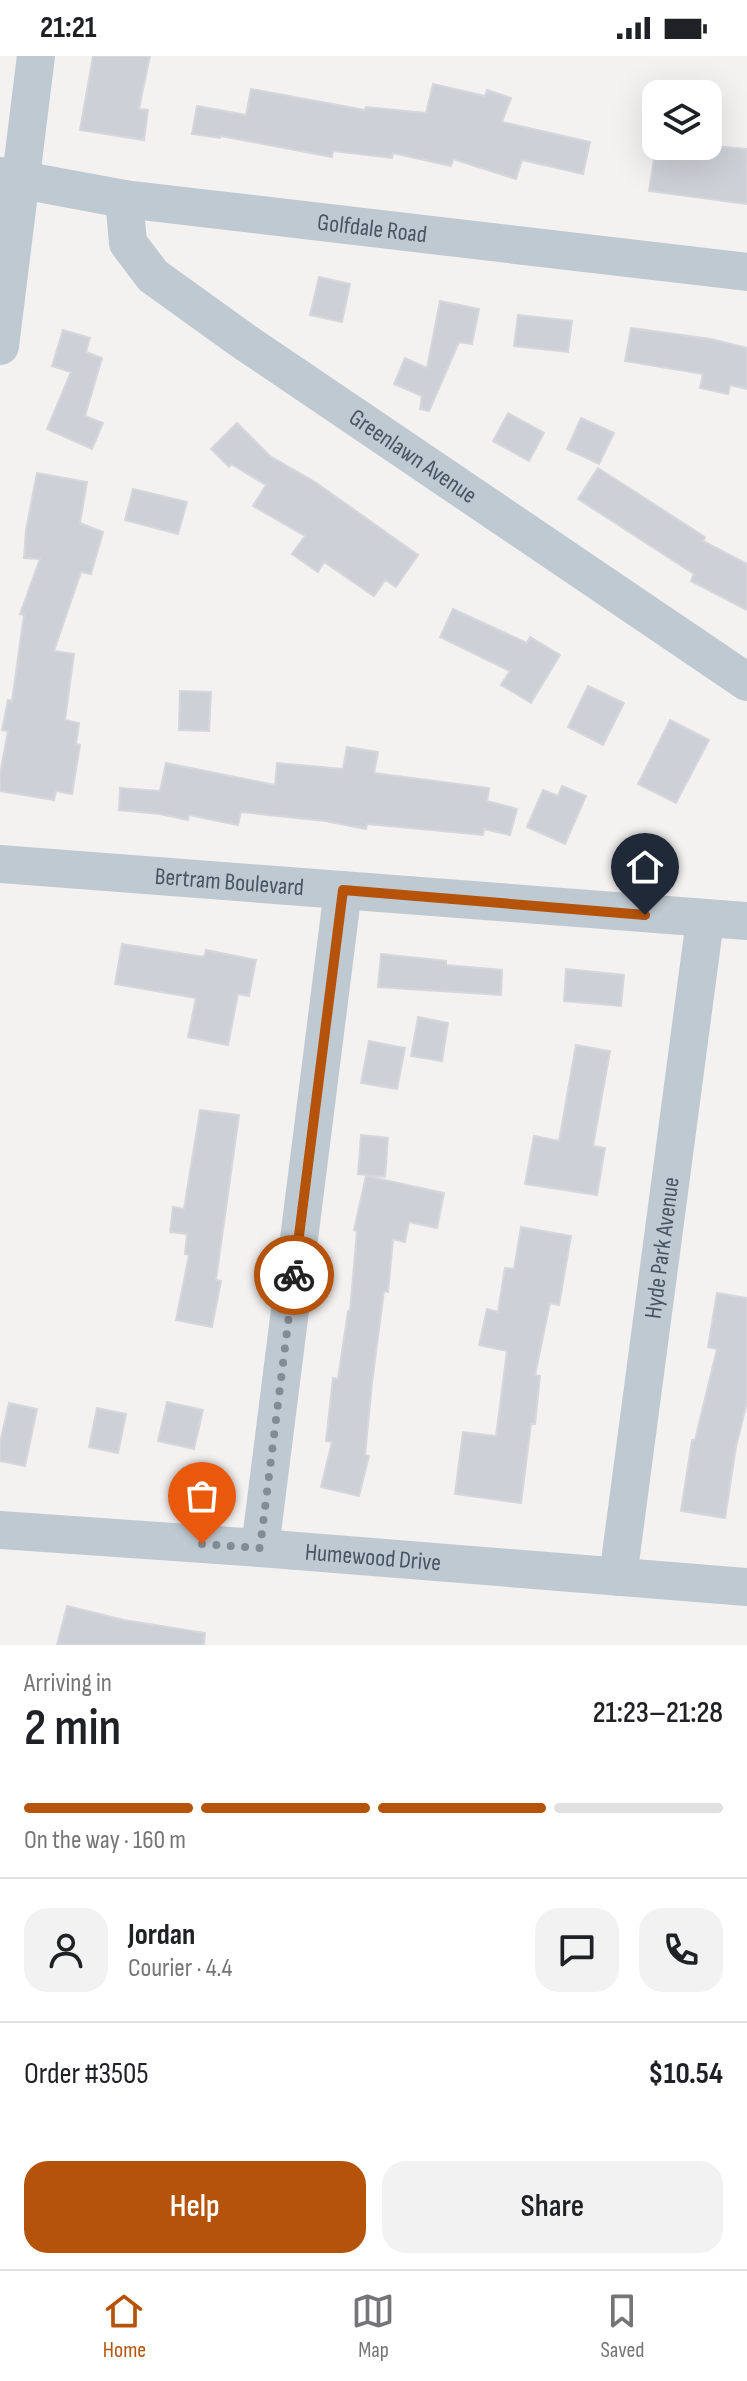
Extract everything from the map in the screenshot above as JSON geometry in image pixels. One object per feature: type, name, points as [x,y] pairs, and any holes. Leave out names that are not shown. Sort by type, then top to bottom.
[{"type":"street","points":[[0,346],[10,177],[36,56]]},
{"type":"street","name":"Golfdale Road","points":[[10,177],[124,199],[747,272]]},
{"type":"street","name":"Greenlawn Avenue","points":[[124,199],[128,243],[153,276],[242,340],[747,682]]},
{"type":"street","name":"Bertram Boulevard","points":[[0,864],[747,921]]},
{"type":"street","points":[[260,1548],[343,890]]},
{"type":"street","name":"Hyde Park Avenue","points":[[618,1577],[705,920]]},
{"type":"street","name":"Humewood Drive","points":[[0,1530],[747,1587]]},
{"type":"building","points":[[93,56],[150,56],[139,109],[148,110],[144,140],[80,130]]},
{"type":"building","points":[[433,84],[485,96],[487,90],[511,98],[502,122],[590,142],[583,174],[522,160],[516,179],[453,159],[451,166],[393,153],[392,158],[333,151],[332,157],[221,136],[192,134],[197,106],[246,115],[251,89],[365,110],[366,107],[426,113]]},
{"type":"building","points":[[722,147],[747,149],[747,204],[649,191],[654,160],[722,160]]},
{"type":"building","points":[[319,277],[350,284],[342,322],[310,315]]},
{"type":"building","points":[[440,301],[479,309],[472,344],[459,342],[429,411],[420,409],[422,396],[394,384],[405,358],[427,368]]},
{"type":"building","points":[[518,315],[572,321],[568,352],[514,346]]},
{"type":"building","points":[[631,328],[711,339],[747,348],[747,389],[730,385],[728,394],[700,388],[703,374],[625,361]]},
{"type":"building","points":[[63,330],[90,338],[86,352],[102,358],[85,416],[103,423],[92,449],[47,429],[71,372],[52,366]]},
{"type":"building","points":[[508,413],[544,433],[529,461],[493,441]]},
{"type":"building","points":[[581,418],[614,433],[599,464],[567,449]]},
{"type":"building","points":[[237,423],[270,456],[315,482],[418,555],[396,587],[385,580],[374,596],[324,562],[318,572],[292,554],[305,536],[253,506],[266,485],[231,464],[229,467],[211,449]]},
{"type":"building","points":[[598,468],[705,537],[703,541],[747,564],[747,610],[691,581],[694,574],[578,499]]},
{"type":"building","points":[[37,473],[87,482],[80,523],[103,532],[91,574],[81,572],[54,651],[74,654],[65,720],[79,723],[76,744],[80,745],[72,794],[56,791],[54,800],[0,791],[8,731],[2,730],[8,700],[12,701],[24,615],[20,614],[40,559],[24,558]]},
{"type":"building","points":[[133,489],[187,502],[178,534],[125,520]]},
{"type":"building","points":[[453,609],[527,643],[530,637],[560,655],[531,703],[501,685],[510,671],[440,637]]},
{"type":"building","points":[[588,686],[624,703],[603,745],[568,727]]},
{"type":"building","points":[[180,691],[211,692],[209,731],[179,730]]},
{"type":"building","points":[[670,720],[709,740],[676,803],[638,784]]},
{"type":"building","points":[[347,747],[378,752],[374,773],[489,788],[487,801],[517,809],[510,835],[484,829],[483,835],[367,824],[366,829],[325,821],[241,812],[238,825],[189,815],[188,820],[119,810],[120,788],[160,791],[166,763],[275,785],[277,763],[343,769]]},
{"type":"building","points":[[562,786],[586,796],[565,844],[527,827],[543,790],[558,796]]},
{"type":"building","points":[[122,944],[204,957],[206,950],[256,960],[249,996],[238,994],[228,1045],[188,1037],[196,998],[115,984]]},
{"type":"building","points":[[381,954],[502,970],[501,995],[378,987]]},
{"type":"building","points":[[566,969],[624,975],[621,1006],[564,1001]]},
{"type":"building","points":[[418,1017],[448,1023],[442,1061],[411,1056]]},
{"type":"building","points":[[369,1041],[405,1048],[397,1089],[361,1083]]},
{"type":"building","points":[[576,1045],[610,1051],[593,1146],[605,1148],[597,1195],[525,1184],[534,1136],[559,1141]]},
{"type":"building","points":[[200,1110],[239,1115],[216,1280],[221,1281],[212,1327],[176,1320],[189,1255],[185,1254],[187,1234],[170,1232],[173,1207],[184,1209]]},
{"type":"building","points":[[361,1135],[388,1138],[385,1177],[358,1174]]},
{"type":"building","points":[[366,1176],[444,1193],[437,1228],[409,1222],[405,1242],[393,1239],[388,1292],[384,1291],[372,1383],[365,1455],[369,1456],[359,1496],[321,1487],[332,1442],[326,1441],[333,1378],[338,1379],[350,1311],[357,1231],[354,1230]]},
{"type":"building","points":[[521,1227],[571,1236],[559,1305],[550,1303],[535,1375],[540,1376],[535,1424],[531,1424],[521,1503],[455,1494],[463,1432],[496,1436],[507,1351],[479,1345],[487,1309],[498,1312],[505,1268],[514,1269]]},
{"type":"building","points":[[717,1293],[747,1298],[747,1402],[736,1447],[725,1518],[681,1511],[692,1440],[695,1440],[717,1349],[708,1347]]},
{"type":"building","points":[[167,1402],[203,1410],[194,1449],[158,1441]]},
{"type":"building","points":[[9,1403],[37,1409],[25,1466],[0,1461],[0,1443]]},
{"type":"building","points":[[97,1408],[126,1414],[118,1453],[89,1447]]},
{"type":"building","points":[[67,1606],[124,1620],[205,1633],[204,1645],[57,1645]]},
{"type":"way so far","points":[[202,1544],[260,1548],[294,1275]]},
{"type":"route","points":[[294,1275],[343,890],[645,915]]}]
